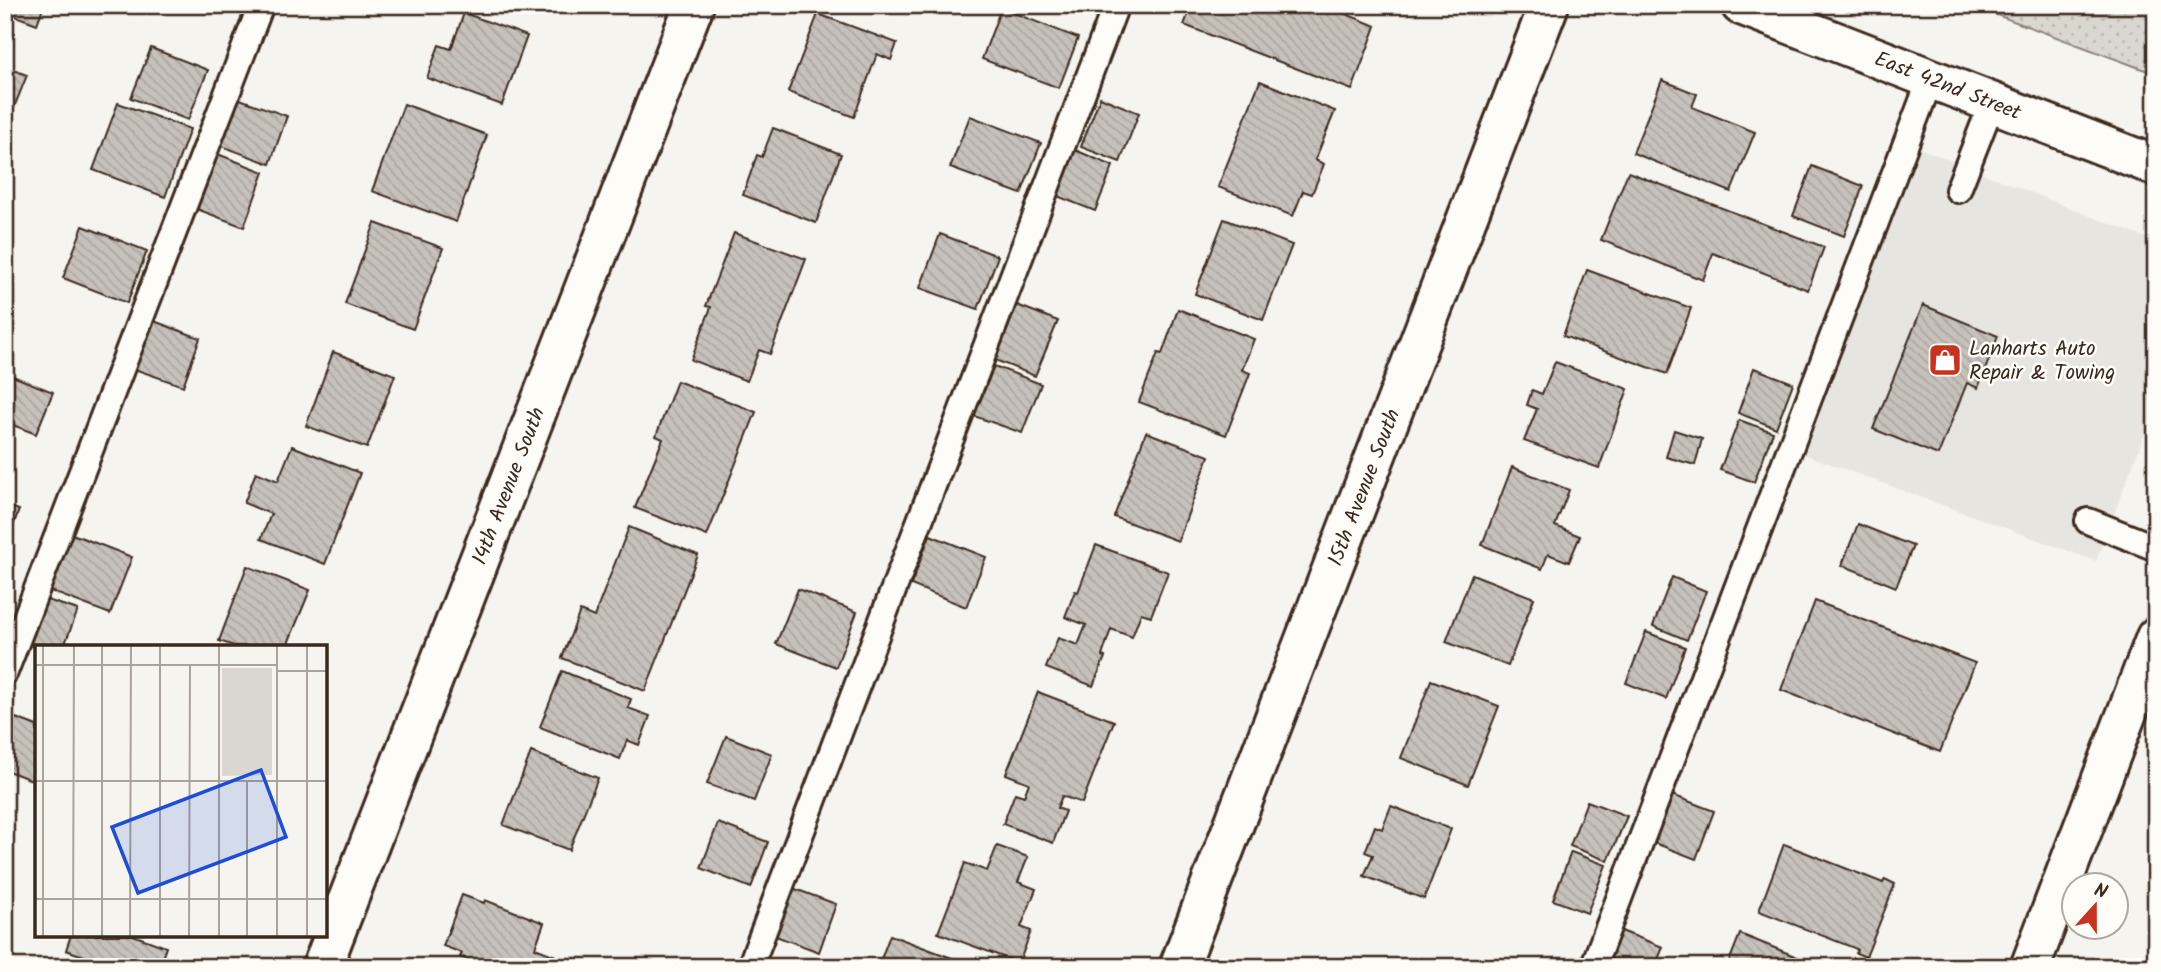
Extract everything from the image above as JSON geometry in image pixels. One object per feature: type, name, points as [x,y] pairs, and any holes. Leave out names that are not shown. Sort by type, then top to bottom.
[{"type":"street","name":"14th Avenue South","points":[[322,967],[694,5]]},
{"type":"street","name":"15th Avenue South","points":[[1179,967],[1549,5]]},
{"type":"street","name":"East 42nd Street","points":[[1741,5],[2156,166]]},
{"type":"street","points":[[2030,967],[2152,657]]},
{"type":"lane","points":[[5,672],[261,5]]},
{"type":"lane","points":[[750,967],[1116,5]]},
{"type":"lane","points":[[1593,967],[1930,80]]},
{"type":"lane","points":[[1958,190],[1992,103]]},
{"type":"lane","points":[[2088,521],[2156,548]]},
{"type":"shaded area","points":[[1970,5],[2156,5],[2156,74]]},
{"type":"shaded area","points":[[1914,146],[2156,242],[2156,404],[2096,561],[1795,451]]},
{"type":"building","points":[[5,5],[44,5],[37,24],[5,12]]},
{"type":"building","points":[[1192,5],[1332,5],[1331,8],[1376,26],[1352,90],[1184,25]]},
{"type":"building","points":[[1001,8],[1078,38],[1059,88],[982,59]]},
{"type":"building","points":[[464,13],[527,36],[502,105],[427,78],[439,45],[451,49]]},
{"type":"building","points":[[818,14],[897,43],[891,60],[877,54],[854,117],[788,92]]},
{"type":"building","points":[[151,48],[208,70],[188,120],[131,98]]},
{"type":"building","points":[[5,67],[27,75],[5,130]]},
{"type":"building","points":[[1662,80],[1697,94],[1692,107],[1755,132],[1731,192],[1633,153]]},
{"type":"building","points":[[1260,81],[1335,111],[1315,160],[1324,164],[1312,194],[1303,191],[1293,216],[1218,187]]},
{"type":"building","points":[[1100,97],[1139,113],[1120,162],[1081,147]]},
{"type":"building","points":[[237,98],[287,116],[270,164],[219,145]]},
{"type":"building","points":[[118,103],[190,129],[165,197],[93,170]]},
{"type":"building","points":[[404,104],[487,135],[456,222],[372,191]]},
{"type":"building","points":[[970,116],[1041,143],[1021,194],[950,168]]},
{"type":"building","points":[[773,128],[841,154],[816,223],[743,195],[757,155],[762,157]]},
{"type":"building","points":[[1075,150],[1113,166],[1095,211],[1057,196]]},
{"type":"building","points":[[215,153],[264,172],[244,227],[194,208]]},
{"type":"building","points":[[1812,166],[1863,186],[1844,236],[1793,216]]},
{"type":"building","points":[[1628,172],[1824,247],[1808,290],[1713,253],[1703,280],[1601,240]]},
{"type":"building","points":[[1224,219],[1292,245],[1263,320],[1195,294]]},
{"type":"building","points":[[375,223],[443,248],[413,329],[345,304]]},
{"type":"building","points":[[83,226],[147,251],[127,303],[63,278]]},
{"type":"building","points":[[734,233],[806,259],[770,354],[759,350],[747,381],[691,360],[711,307],[706,306]]},
{"type":"building","points":[[940,234],[998,256],[978,309],[920,288]]},
{"type":"building","points":[[1587,270],[1691,308],[1667,374],[1563,336]]},
{"type":"building","points":[[1017,305],[1058,321],[1035,376],[995,360]]},
{"type":"building","name":"Lanharts Auto Repair & Towing","points":[[1923,305],[1998,336],[1978,388],[1967,383],[1938,455],[1873,429]]},
{"type":"building","points":[[1178,309],[1254,339],[1242,370],[1250,373],[1226,435],[1139,402],[1158,353],[1162,354]]},
{"type":"building","points":[[151,320],[200,338],[183,386],[134,369]]},
{"type":"building","points":[[333,352],[395,375],[367,448],[306,426]]},
{"type":"building","points":[[1555,362],[1628,389],[1599,468],[1524,441],[1537,409],[1527,405],[1532,390],[1542,394]]},
{"type":"building","points":[[994,366],[1041,384],[1022,433],[974,416]]},
{"type":"building","points":[[1754,368],[1793,383],[1776,428],[1738,413]]},
{"type":"building","points":[[5,373],[53,392],[36,434],[5,422]]},
{"type":"building","points":[[677,381],[756,412],[707,536],[635,508],[663,439],[656,436]]},
{"type":"building","points":[[1739,420],[1773,432],[1754,482],[1720,470]]},
{"type":"building","points":[[1674,430],[1702,439],[1695,465],[1666,457]]},
{"type":"building","points":[[1146,432],[1209,456],[1178,541],[1114,517]]},
{"type":"building","points":[[292,446],[360,473],[325,564],[261,539],[271,514],[244,503],[256,472],[278,481]]},
{"type":"building","points":[[1512,467],[1569,490],[1555,526],[1580,536],[1569,562],[1548,554],[1542,569],[1482,545]]},
{"type":"building","points":[[5,505],[19,510],[5,547]]},
{"type":"building","points":[[1858,524],[1913,546],[1896,587],[1842,565]]},
{"type":"building","points":[[629,527],[698,555],[645,691],[562,658],[580,611],[594,617]]},
{"type":"building","points":[[67,532],[132,557],[110,614],[45,589]]},
{"type":"building","points":[[930,535],[986,557],[966,607],[911,585]]},
{"type":"building","points":[[1096,545],[1168,572],[1151,616],[1141,613],[1132,637],[1111,629],[1102,656],[1105,657],[1093,686],[1046,668],[1058,638],[1078,645],[1086,625],[1065,617]]},
{"type":"building","points":[[247,566],[310,590],[287,645],[231,645],[219,641]]},
{"type":"building","points":[[1472,574],[1534,598],[1508,666],[1446,642]]},
{"type":"building","points":[[1672,577],[1706,591],[1687,640],[1653,626]]},
{"type":"building","points":[[798,589],[857,612],[836,667],[776,644]]},
{"type":"building","points":[[47,600],[78,610],[64,645],[35,645],[35,647],[30,645]]},
{"type":"building","points":[[1815,601],[1975,663],[1940,752],[1781,690]]},
{"type":"building","points":[[1646,632],[1685,647],[1666,699],[1626,683]]},
{"type":"building","points":[[562,671],[631,699],[628,708],[650,716],[639,745],[627,740],[620,759],[540,727]]},
{"type":"building","points":[[1431,680],[1499,706],[1468,785],[1401,758]]},
{"type":"building","points":[[1038,692],[1114,721],[1082,803],[1062,796],[1057,808],[1065,811],[1053,843],[1003,824],[1015,793],[1024,796],[1029,783],[1006,774]]},
{"type":"building","points":[[5,714],[35,725],[35,773],[32,780],[5,770]]},
{"type":"building","points":[[726,736],[772,754],[754,801],[707,784]]},
{"type":"building","points":[[531,752],[598,778],[569,850],[503,825]]},
{"type":"building","points":[[1667,793],[1714,811],[1696,859],[1649,841]]},
{"type":"building","points":[[1587,801],[1627,816],[1608,861],[1570,846]]},
{"type":"building","points":[[1391,806],[1451,829],[1424,899],[1364,876],[1373,855],[1365,852],[1375,826],[1382,829]]},
{"type":"building","points":[[718,823],[768,842],[751,888],[701,868]]},
{"type":"building","points":[[1784,844],[1883,883],[1885,879],[1895,884],[1866,957],[1856,953],[1857,949],[1759,911]]},
{"type":"building","points":[[997,846],[1028,857],[1018,882],[1036,889],[1021,927],[1031,931],[1019,963],[938,933],[965,863],[987,871]]},
{"type":"building","points":[[1571,852],[1606,865],[1587,913],[1553,900]]},
{"type":"building","points":[[787,886],[836,904],[819,952],[770,934]]},
{"type":"building","points":[[462,895],[484,903],[485,900],[544,923],[535,948],[561,958],[558,967],[485,967],[460,957],[462,953],[443,946]]},
{"type":"building","points":[[1616,929],[1663,947],[1655,967],[1601,967]]},
{"type":"building","points":[[1740,934],[1822,967],[1727,967]]},
{"type":"building","points":[[890,935],[976,967],[878,967]]},
{"type":"building","points":[[70,937],[138,937],[166,947],[159,967],[90,967],[93,959],[66,950]]},
{"type":"place","name":"Lanharts Auto Repair & Towing","points":[[1945,360]]}]
